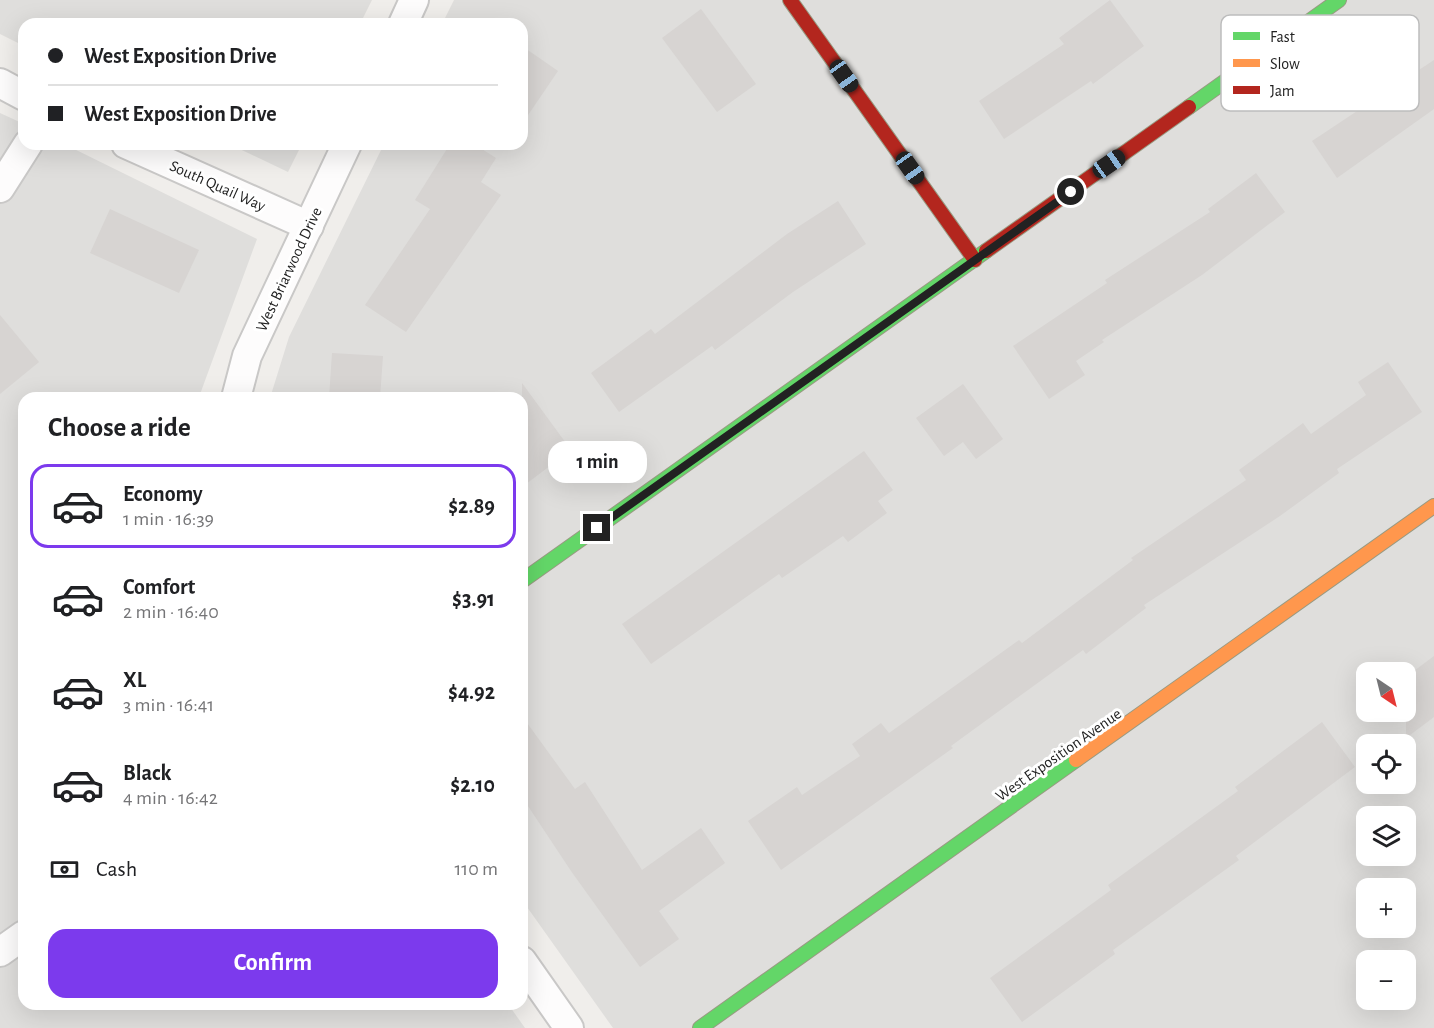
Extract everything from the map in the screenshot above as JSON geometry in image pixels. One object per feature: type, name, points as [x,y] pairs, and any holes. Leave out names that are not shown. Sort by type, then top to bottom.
[{"type":"street","points":[[406,18],[414,0]]},
{"type":"street","points":[[790,0],[975,260]]},
{"type":"street","points":[[1318,15],[1339,0]]},
{"type":"street","points":[[0,83],[18,93]]},
{"type":"street","points":[[528,577],[1221,84]]},
{"type":"street","points":[[0,188],[23,150]]},
{"type":"street","name":"South Quail Way","points":[[139,150],[309,226]]},
{"type":"street","name":"West Briarwood Drive","points":[[238,392],[247,356],[344,150]]},
{"type":"street","name":"West Exposition Avenue","points":[[700,1028],[1434,506]]},
{"type":"street","points":[[0,952],[18,939]]},
{"type":"street","points":[[528,970],[569,1028]]},
{"type":"shaded area","points":[[0,0],[372,0],[363,18],[18,18],[18,43],[0,34]]},
{"type":"shaded area","points":[[454,0],[1434,0],[1434,1028],[613,1028],[528,908],[528,392],[272,392],[289,337],[381,150],[528,150],[528,18],[445,18]]},
{"type":"shaded area","points":[[0,113],[18,121],[18,150],[76,150],[257,239],[201,392],[18,392],[18,1010],[512,1010],[525,1028],[0,1028]]},
{"type":"shaded area","points":[[242,150],[299,150],[288,172]]},
{"type":"building","points":[[1110,0],[1144,46],[1093,84],[1091,81],[1004,139],[979,101],[1064,44],[1059,38]]},
{"type":"building","points":[[701,9],[756,84],[717,112],[662,38]]},
{"type":"building","points":[[528,50],[558,71],[528,115]]},
{"type":"building","points":[[1434,60],[1434,109],[1337,178],[1312,141],[1357,111],[1419,111],[1419,70]]},
{"type":"building","points":[[446,150],[483,150],[496,158],[481,182],[501,195],[406,332],[365,305],[430,209],[415,200]]},
{"type":"building","points":[[1256,173],[1285,212],[1202,275],[1102,340],[1104,342],[1076,361],[1085,375],[1049,399],[1013,346],[1107,283],[1105,280],[1210,212],[1208,209]]},
{"type":"building","points":[[838,201],[866,244],[793,292],[715,350],[712,346],[619,412],[591,373],[651,329],[655,334],[787,234]]},
{"type":"building","points":[[110,209],[199,250],[179,293],[90,253]]},
{"type":"building","points":[[0,315],[39,362],[0,394]]},
{"type":"building","points":[[332,353],[383,356],[380,392],[329,392]]},
{"type":"building","points":[[1388,362],[1422,412],[1337,469],[1339,473],[1280,516],[1144,605],[1146,608],[1086,654],[1083,650],[951,746],[953,748],[781,870],[748,821],[797,787],[802,795],[860,756],[852,744],[881,723],[889,733],[1019,640],[1022,643],[1133,560],[1131,558],[1246,480],[1239,470],[1303,423],[1311,434],[1366,395],[1358,382]]},
{"type":"building","points":[[522,383],[571,450],[528,482],[528,392],[522,392]]},
{"type":"building","points":[[963,384],[1003,439],[976,459],[963,442],[944,456],[916,418]]},
{"type":"building","points":[[864,451],[893,490],[878,501],[887,513],[848,542],[843,536],[782,578],[779,574],[651,664],[622,624]]},
{"type":"building","points":[[1434,656],[1434,717],[1411,734],[1406,734],[1406,722],[1416,722],[1416,670]]},
{"type":"building","points":[[1322,722],[1355,767],[1236,856],[1239,860],[1113,950],[1115,954],[1022,1022],[990,978],[1111,890],[1108,885],[1238,791],[1235,787]]},
{"type":"building","points":[[528,724],[575,789],[585,782],[642,870],[701,828],[725,863],[659,911],[679,939],[640,967],[528,806]]},
{"type":"traffic: fast","points":[[1318,15],[1339,0]]},
{"type":"traffic: fast","points":[[1189,107],[1221,84]]},
{"type":"traffic: fast","points":[[528,577],[986,251]]},
{"type":"traffic: fast","points":[[700,1028],[1076,760]]},
{"type":"traffic: slow","points":[[1076,760],[1434,506]]},
{"type":"traffic: jam","points":[[790,0],[975,260]]},
{"type":"traffic: jam","points":[[986,251],[1189,107]]},
{"type":"route","points":[[597,528],[1071,192]]}]
